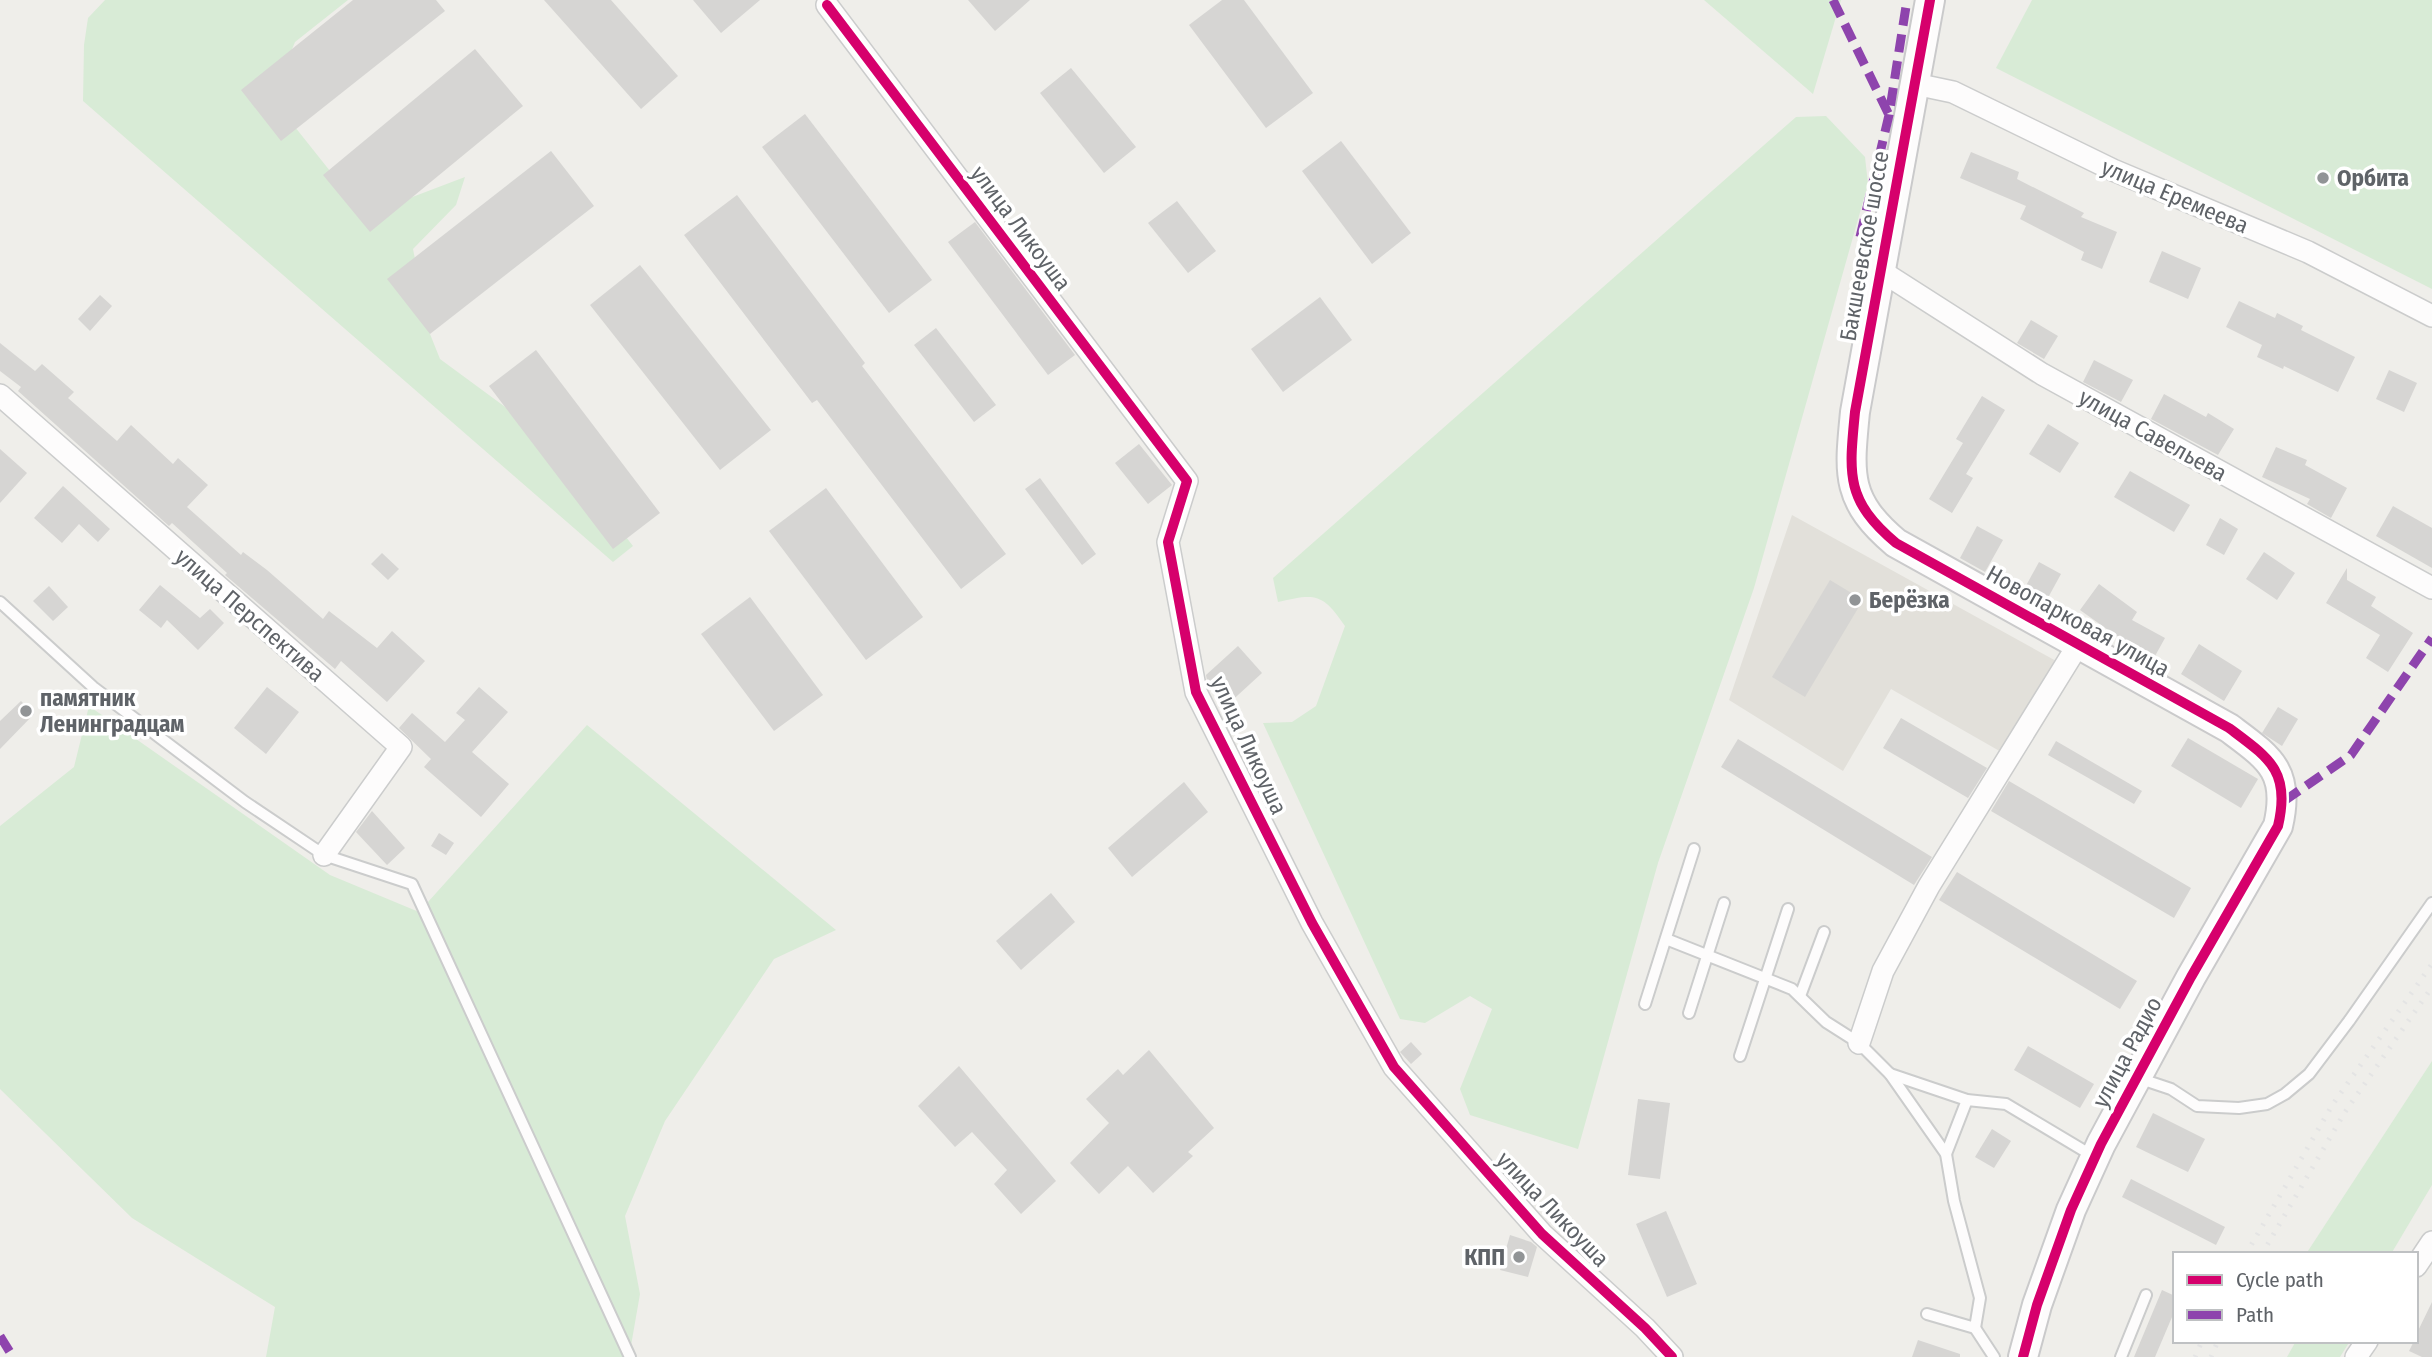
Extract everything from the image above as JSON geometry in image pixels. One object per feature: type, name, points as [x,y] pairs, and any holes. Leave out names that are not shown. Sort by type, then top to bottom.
[{"type":"street","name":"Бакшеевское шоссе","points":[[1857,500],[1852,478],[1851,452],[1855,412],[1930,0]]},
{"type":"street","name":"улица Ликоуша","points":[[827,5],[1186,481],[1168,542],[1196,692],[1312,923],[1394,1067],[1542,1234],[1645,1328],[1672,1357]]},
{"type":"street","name":"улица Еремеева","points":[[1915,83],[1952,92],[2113,170],[2308,252],[2432,316]]},
{"type":"street","name":"улица Савельева","points":[[1881,271],[2042,374],[2432,588]]},
{"type":"street","name":"улица Перспектива","points":[[0,396],[401,747],[324,856]]},
{"type":"street","name":"Новопарковая улица","points":[[1857,500],[1877,527],[1896,543],[2229,728],[2266,756],[2279,778]]},
{"type":"street","points":[[1859,1043],[1884,971],[1929,886],[2078,645]]},
{"type":"street","name":"улица Радио","points":[[2023,1357],[2037,1305],[2071,1210],[2095,1157],[2136,1077],[2278,826],[2284,802],[2279,778]]},
{"type":"street","points":[[2418,1263],[2432,1242]]},
{"type":"lane","points":[[0,602],[93,687],[245,802],[324,856],[412,884],[630,1357]]},
{"type":"lane","points":[[1645,1004],[1694,849]]},
{"type":"lane","points":[[2136,1077],[2171,1089],[2197,1106],[2239,1108],[2267,1104],[2285,1094],[2309,1074],[2350,1021],[2432,902]]},
{"type":"lane","points":[[1689,1013],[1724,903]]},
{"type":"lane","points":[[1740,1056],[1788,909]]},
{"type":"lane","points":[[1800,996],[1824,933]]},
{"type":"lane","points":[[1666,939],[1792,989],[1826,1023],[1859,1043],[1890,1074],[1946,1154],[1954,1201],[1980,1298],[1975,1328]]},
{"type":"lane","points":[[1890,1074],[1967,1100],[2006,1104],[2095,1157]]},
{"type":"lane","points":[[1946,1154],[1967,1100]]},
{"type":"lane","points":[[2121,1357],[2146,1295]]},
{"type":"lane","points":[[1927,1314],[1975,1328],[1994,1357]]},
{"type":"shaded area","name":"Берёзка","points":[[1792,515],[2058,662],[2003,753],[1891,689],[1843,771],[1729,700]]},
{"type":"green space","points":[[105,0],[348,0],[295,42],[283,71],[295,127],[365,215],[465,177],[456,205],[413,249],[430,334],[440,359],[549,439],[633,546],[613,562],[83,101],[84,45],[88,18]]},
{"type":"green space","points":[[1704,0],[1841,0],[1813,94]]},
{"type":"green space","name":"Орбита","points":[[2032,0],[2432,0],[2432,289],[1996,68]]},
{"type":"green space","points":[[1826,116],[1865,157],[1868,184],[1754,588],[1658,863],[1578,1149],[1470,1115],[1460,1089],[1492,1009],[1470,996],[1425,1023],[1400,1019],[1263,723],[1292,722],[1316,706],[1345,626],[1330,607],[1317,598],[1301,597],[1278,602],[1273,578],[1796,117]]},
{"type":"green space","points":[[89,706],[330,875],[419,912],[587,725],[836,930],[774,959],[665,1121],[625,1216],[640,1294],[629,1357],[266,1357],[275,1307],[132,1218],[0,1089],[0,826],[74,767]]},
{"type":"green space","points":[[2432,1061],[2432,1185],[2392,1252],[2307,1252]]},
{"type":"green space","points":[[2295,1343],[2349,1343],[2340,1357],[2287,1357]]},
{"type":"building","points":[[353,0],[436,0],[445,11],[281,141],[241,90]]},
{"type":"building","points":[[544,0],[611,0],[678,76],[641,109]]},
{"type":"building","points":[[693,0],[760,0],[721,33]]},
{"type":"building","points":[[968,0],[1030,0],[995,31]]},
{"type":"building","points":[[1222,0],[1244,0],[1313,93],[1266,128],[1189,25]]},
{"type":"building","points":[[475,49],[523,106],[370,232],[323,175]]},
{"type":"building","points":[[1071,68],[1136,147],[1104,173],[1040,93]]},
{"type":"building","points":[[805,114],[932,280],[889,313],[762,147]]},
{"type":"building","points":[[1341,141],[1411,233],[1372,264],[1302,171]]},
{"type":"building","points":[[551,151],[594,206],[430,334],[387,279]]},
{"type":"building","points":[[1971,152],[2019,172],[2017,179],[2084,213],[2081,217],[2117,232],[2102,269],[2081,260],[2084,252],[2020,219],[2026,206],[1960,178]]},
{"type":"building","points":[[737,195],[865,363],[862,366],[1006,554],[961,589],[817,400],[812,403],[684,235]]},
{"type":"building","points":[[1177,201],[1216,251],[1188,273],[1148,223]]},
{"type":"building","points":[[975,222],[1075,355],[1048,375],[948,242]]},
{"type":"building","points":[[2162,251],[2201,268],[2188,299],[2149,282]]},
{"type":"building","points":[[640,265],[771,430],[720,470],[590,305]]},
{"type":"building","points":[[100,295],[112,306],[90,331],[78,319]]},
{"type":"building","points":[[1320,297],[1352,340],[1283,392],[1251,349]]},
{"type":"building","points":[[2239,301],[2275,318],[2277,313],[2303,326],[2301,330],[2355,357],[2338,392],[2284,366],[2283,369],[2257,357],[2262,345],[2226,327]]},
{"type":"building","points":[[2031,320],[2058,336],[2044,359],[2017,343]]},
{"type":"building","points":[[936,328],[996,405],[974,422],[914,345]]},
{"type":"building","points":[[0,343],[35,371],[42,364],[74,392],[68,398],[117,441],[131,425],[173,464],[178,458],[208,485],[187,507],[241,555],[243,552],[267,570],[323,619],[329,611],[377,648],[392,631],[425,661],[387,702],[341,661],[335,669],[225,575],[227,573],[172,523],[169,526],[18,391],[21,387],[0,371]]},
{"type":"building","points":[[536,350],[660,513],[613,549],[489,386]]},
{"type":"building","points":[[2094,360],[2133,380],[2121,402],[2083,382]]},
{"type":"building","points":[[2389,370],[2417,383],[2404,412],[2376,399]]},
{"type":"building","points":[[2164,394],[2206,417],[2208,413],[2234,429],[2218,455],[2151,419]]},
{"type":"building","points":[[1982,396],[2005,410],[1966,474],[1973,478],[1952,513],[1929,499],[1963,443],[1956,439]]},
{"type":"building","points":[[2048,424],[2079,443],[2060,473],[2029,454]]},
{"type":"building","points":[[1139,444],[1172,485],[1148,504],[1115,463]]},
{"type":"building","points":[[2276,447],[2307,460],[2305,465],[2347,488],[2331,518],[2307,504],[2310,499],[2262,477]]},
{"type":"building","points":[[0,449],[27,473],[0,503]]},
{"type":"building","points":[[2130,471],[2190,505],[2174,532],[2114,497]]},
{"type":"building","points":[[1040,478],[1096,554],[1082,565],[1025,489]]},
{"type":"building","points":[[63,486],[110,529],[98,542],[79,524],[62,543],[34,518]]},
{"type":"building","points":[[826,488],[923,617],[866,660],[769,531]]},
{"type":"building","points":[[2393,506],[2432,528],[2432,568],[2376,536]]},
{"type":"building","points":[[2220,518],[2238,529],[2224,555],[2206,545]]},
{"type":"building","points":[[1977,526],[2003,540],[1985,572],[1960,558]]},
{"type":"building","points":[[2264,552],[2295,573],[2277,600],[2246,579]]},
{"type":"building","points":[[382,553],[399,569],[388,580],[371,564]]},
{"type":"building","points":[[2039,562],[2061,574],[2044,605],[2022,593]]},
{"type":"building","points":[[2347,568],[2347,580],[2376,597],[2371,606],[2413,633],[2388,672],[2366,658],[2380,635],[2326,603]]},
{"type":"building","points":[[1830,580],[1863,600],[1805,697],[1772,677]]},
{"type":"building","points":[[2099,584],[2137,612],[2132,620],[2165,638],[2150,665],[2129,653],[2132,647],[2080,610]]},
{"type":"building","points":[[160,585],[200,618],[210,609],[224,623],[198,650],[167,620],[161,628],[139,610]]},
{"type":"building","points":[[49,586],[68,607],[53,621],[33,601]]},
{"type":"building","points":[[750,597],[823,695],[774,731],[701,634]]},
{"type":"building","points":[[2199,644],[2242,671],[2224,701],[2181,674]]},
{"type":"building","points":[[1238,646],[1262,673],[1226,706],[1208,686],[1206,675]]},
{"type":"building","points":[[267,687],[299,712],[266,754],[234,728]]},
{"type":"building","points":[[479,687],[508,712],[472,752],[509,784],[481,817],[424,767],[431,759],[399,728],[412,713],[445,742],[465,720],[456,713]]},
{"type":"building","points":[[21,701],[34,714],[0,749],[0,721]]},
{"type":"building","points":[[2278,707],[2298,719],[2282,746],[2262,733]]},
{"type":"building","points":[[1901,718],[1987,768],[1968,798],[1883,748]]},
{"type":"building","points":[[2188,738],[2258,779],[2241,808],[2171,766]]},
{"type":"building","points":[[1738,739],[1932,857],[1914,885],[1721,767]]},
{"type":"building","points":[[2056,741],[2142,791],[2134,804],[2048,755]]},
{"type":"building","points":[[2009,781],[2191,888],[2174,918],[1991,811]]},
{"type":"building","points":[[1184,782],[1208,812],[1132,877],[1108,848]]},
{"type":"building","points":[[372,811],[405,848],[387,865],[356,832]]},
{"type":"building","points":[[439,833],[454,843],[446,855],[431,846]]},
{"type":"building","points":[[1957,872],[2137,981],[2120,1009],[1939,900]]},
{"type":"building","points":[[1051,893],[1075,922],[1021,970],[996,941]]},
{"type":"building","points":[[1411,1042],[1422,1054],[1411,1064],[1400,1052]]},
{"type":"building","points":[[2028,1046],[2094,1084],[2080,1108],[2014,1070]]},
{"type":"building","points":[[1149,1050],[1214,1128],[1188,1152],[1193,1156],[1153,1193],[1128,1166],[1099,1194],[1070,1163],[1109,1123],[1086,1099],[1118,1069],[1123,1075]]},
{"type":"building","points":[[959,1066],[1056,1181],[1021,1214],[994,1184],[1007,1170],[972,1132],[955,1147],[918,1106]]},
{"type":"building","points":[[1638,1099],[1670,1103],[1660,1179],[1628,1175]]},
{"type":"building","points":[[2153,1113],[2205,1139],[2188,1172],[2136,1147]]},
{"type":"building","points":[[1992,1129],[2011,1141],[1994,1168],[1975,1157]]},
{"type":"building","points":[[2131,1179],[2225,1227],[2216,1245],[2122,1197]]},
{"type":"building","points":[[1666,1211],[1697,1284],[1667,1297],[1636,1224]]},
{"type":"building","name":"КПП","points":[[1510,1235],[1531,1242],[1537,1247],[1528,1277],[1500,1270]]},
{"type":"building","points":[[2162,1290],[2173,1295],[2173,1315],[2155,1357],[2134,1357]]},
{"type":"building","points":[[2432,1302],[2432,1357],[2422,1357],[2409,1351],[2413,1343],[2418,1343],[2418,1331]]},
{"type":"building","points":[[1918,1340],[1960,1354],[1960,1357],[1912,1357]]},
{"type":"railway","points":[[2247,1252],[2333,1104],[2432,964]]},
{"type":"railway","points":[[2263,1252],[2345,1112],[2432,987]]},
{"type":"railway","points":[[2195,1357],[2201,1343]]},
{"type":"railway","points":[[2211,1357],[2217,1343]]},
{"type":"marked path","points":[[1833,0],[1889,115]]},
{"type":"marked path","points":[[1860,237],[1889,115],[1907,0]]},
{"type":"marked path","points":[[2284,801],[2351,755],[2432,638]]},
{"type":"marked path","points":[[0,1336],[13,1357]]},
{"type":"cycle path","points":[[1930,0],[1855,412],[1852,469],[1859,499],[1879,528],[1896,543],[2229,728],[2266,758],[2279,779],[2281,792],[2278,826],[2191,977],[2101,1144],[2071,1210],[2037,1305],[2023,1357]]},
{"type":"cycle path","points":[[827,5],[1187,481],[1168,542],[1196,692],[1312,923],[1394,1067],[1542,1234],[1645,1328],[1672,1357]]},
{"type":"place","name":"Орбита","points":[[2323,178]]},
{"type":"place","name":"Берёзка","points":[[1855,600]]},
{"type":"place","name":"памятник Ленинградцам","points":[[26,711]]},
{"type":"place","name":"КПП","points":[[1519,1257]]}]
